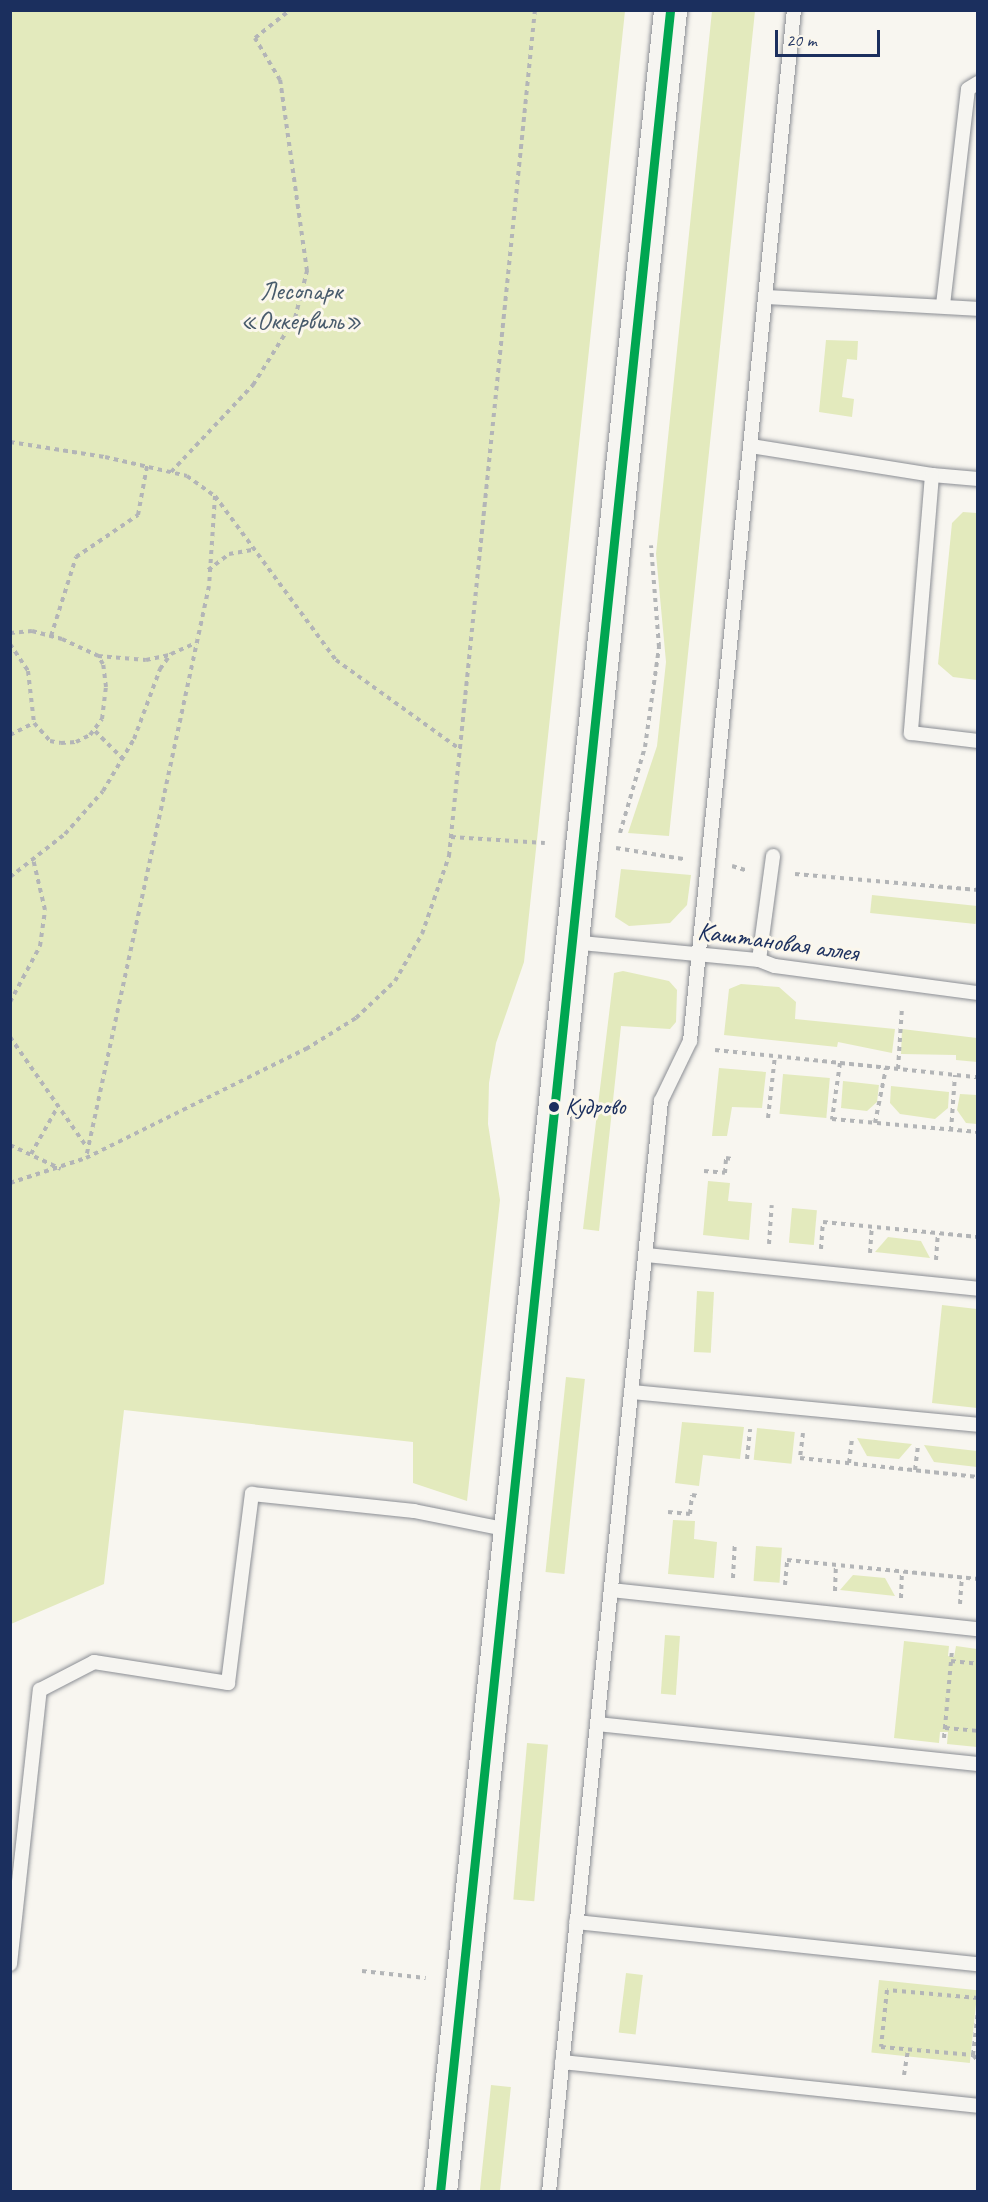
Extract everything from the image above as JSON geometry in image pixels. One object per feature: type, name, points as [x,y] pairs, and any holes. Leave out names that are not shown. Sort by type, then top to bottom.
[{"type":"street","points":[[440,2192],[670,10]]},
{"type":"lane","points":[[549,2192],[662,1101],[690,1041],[794,10]]},
{"type":"lane","points":[[943,305],[968,88],[978,83]]},
{"type":"lane","points":[[765,297],[943,305],[978,309]]},
{"type":"lane","points":[[751,446],[932,475],[978,479]]},
{"type":"lane","points":[[932,475],[911,733],[978,741]]},
{"type":"lane","points":[[759,960],[773,856]]},
{"type":"lane","name":"Каштановая аллея","points":[[571,942],[759,960],[775,966],[903,985],[978,993]]},
{"type":"lane","points":[[646,1255],[978,1289]]},
{"type":"lane","points":[[631,1392],[978,1425]]},
{"type":"lane","points":[[10,1964],[40,1690],[94,1662],[228,1683],[252,1494],[414,1511],[509,1530]]},
{"type":"lane","points":[[611,1590],[978,1629]]},
{"type":"lane","points":[[597,1724],[978,1764]]},
{"type":"lane","points":[[576,1922],[978,1964]]},
{"type":"lane","points":[[562,2062],[978,2106]]},
{"type":"path","points":[[171,472],[253,385],[294,318],[307,272],[280,80],[255,38],[290,10]]},
{"type":"path","points":[[10,1183],[86,1158],[296,1055],[356,1018],[395,981],[422,934],[449,856],[458,748],[535,10]]},
{"type":"path","points":[[10,301],[10,323]]},
{"type":"path","points":[[10,442],[147,466],[187,476],[215,496],[252,550],[336,660],[458,748]]},
{"type":"path","points":[[51,636],[76,557],[138,515],[147,466]]},
{"type":"path","points":[[86,1158],[86,1147],[209,586],[208,570],[215,496]]},
{"type":"path","points":[[614,859],[645,747],[659,647],[650,533]]},
{"type":"path","points":[[208,570],[229,554],[252,550]]},
{"type":"path","points":[[10,633],[32,631],[51,636],[98,656],[146,660],[171,654],[197,643]]},
{"type":"path","points":[[10,644],[28,671],[34,723],[50,741],[61,743],[76,742],[95,731],[107,704],[104,664],[98,656]]},
{"type":"path","points":[[10,877],[33,860],[84,813],[123,759],[142,721],[160,669],[171,654]]},
{"type":"path","points":[[10,735],[34,723]]},
{"type":"path","points":[[95,731],[123,759]]},
{"type":"path","points":[[451,837],[545,843]]},
{"type":"path","points":[[616,848],[693,861]]},
{"type":"path","points":[[10,1002],[40,946],[45,910],[33,860]]},
{"type":"path","points":[[725,865],[770,879],[802,872],[978,890]]},
{"type":"path","points":[[898,1069],[903,985]]},
{"type":"path","points":[[10,1037],[86,1147]]},
{"type":"path","points":[[715,1050],[978,1077]]},
{"type":"path","points":[[768,1118],[775,1056]]},
{"type":"path","points":[[840,1063],[832,1119],[978,1132]]},
{"type":"path","points":[[875,1123],[886,1068]]},
{"type":"path","points":[[951,1131],[955,1075]]},
{"type":"path","points":[[31,1154],[57,1108]]},
{"type":"path","points":[[10,1145],[61,1168]]},
{"type":"path","points":[[704,1171],[725,1173],[726,1158],[732,1159]]},
{"type":"path","points":[[768,1246],[772,1205]]},
{"type":"path","points":[[820,1252],[823,1222],[978,1237]]},
{"type":"path","points":[[870,1257],[872,1227]]},
{"type":"path","points":[[936,1263],[938,1233]]},
{"type":"path","points":[[747,1459],[751,1425]]},
{"type":"path","points":[[803,1430],[800,1458],[978,1477]]},
{"type":"path","points":[[849,1463],[853,1435]]},
{"type":"path","points":[[915,1470],[919,1441]]},
{"type":"path","points":[[668,1512],[690,1514],[692,1495],[698,1496]]},
{"type":"path","points":[[732,1585],[735,1543]]},
{"type":"path","points":[[785,1590],[788,1560],[978,1579]]},
{"type":"path","points":[[834,1595],[837,1565]]},
{"type":"path","points":[[901,1601],[902,1572]]},
{"type":"path","points":[[959,1607],[962,1578]]},
{"type":"path","points":[[943,1744],[953,1646]]},
{"type":"path","points":[[951,1661],[978,1664]]},
{"type":"path","points":[[945,1728],[978,1731]]},
{"type":"path","points":[[362,1971],[426,1978]]},
{"type":"path","points":[[978,1998],[886,1990],[881,2047],[973,2055],[978,2061]]},
{"type":"path","points":[[973,2055],[978,2011]]},
{"type":"green space","name":"Лесопарк «Оккервиль»","points":[[11,10],[625,11],[524,962],[496,1043],[489,1083],[488,1124],[500,1200],[467,1501],[413,1483],[413,1442],[124,1410],[104,1584],[11,1624]]},
{"type":"green space","points":[[712,11],[755,11],[669,836],[628,833],[657,746],[666,662],[656,554]]},
{"type":"green space","points":[[826,340],[858,341],[857,360],[847,359],[842,397],[854,399],[852,417],[819,412]]},
{"type":"green space","points":[[963,512],[977,513],[977,680],[953,677],[938,664],[952,523]]},
{"type":"green space","points":[[621,869],[691,875],[687,905],[670,923],[629,926],[615,917]]},
{"type":"green space","points":[[872,895],[977,906],[976,924],[870,913]]},
{"type":"green space","points":[[623,971],[669,981],[677,990],[676,1022],[670,1029],[621,1026],[599,1231],[583,1229],[614,973]]},
{"type":"green space","points":[[741,984],[779,987],[796,1002],[795,1019],[895,1029],[892,1053],[838,1042],[837,1047],[724,1035],[729,989]]},
{"type":"green space","points":[[902,1029],[977,1038],[977,1062],[956,1060],[956,1055],[901,1054]]},
{"type":"green space","points":[[719,1068],[766,1072],[762,1108],[732,1107],[727,1136],[712,1136]]},
{"type":"green space","points":[[783,1074],[830,1078],[826,1118],[780,1114]]},
{"type":"green space","points":[[843,1081],[879,1085],[877,1102],[867,1111],[841,1108]]},
{"type":"green space","points":[[891,1086],[949,1092],[948,1108],[935,1119],[900,1114],[890,1103]]},
{"type":"green space","points":[[960,1094],[977,1095],[977,1124],[966,1123],[957,1110]]},
{"type":"green space","points":[[708,1181],[730,1183],[728,1201],[752,1203],[749,1240],[703,1235]]},
{"type":"green space","points":[[792,1208],[817,1210],[814,1245],[789,1243]]},
{"type":"green space","points":[[888,1237],[921,1241],[930,1258],[875,1252]]},
{"type":"green space","points":[[697,1291],[714,1292],[711,1353],[694,1352]]},
{"type":"green space","points":[[942,1305],[977,1309],[977,1408],[932,1403]]},
{"type":"green space","points":[[566,1377],[585,1379],[564,1574],[546,1572]]},
{"type":"green space","points":[[682,1422],[744,1427],[740,1459],[703,1455],[699,1486],[675,1483]]},
{"type":"green space","points":[[757,1428],[795,1432],[791,1464],[754,1460]]},
{"type":"green space","points":[[857,1438],[912,1444],[899,1459],[867,1456]]},
{"type":"green space","points":[[924,1445],[977,1451],[977,1467],[934,1462]]},
{"type":"green space","points":[[673,1520],[695,1521],[694,1539],[717,1542],[714,1578],[668,1574]]},
{"type":"green space","points":[[756,1546],[782,1548],[779,1583],[754,1581]]},
{"type":"green space","points":[[853,1575],[885,1578],[895,1596],[840,1590]]},
{"type":"green space","points":[[665,1635],[680,1636],[676,1695],[661,1694]]},
{"type":"green space","points":[[904,1641],[949,1646],[948,1656],[954,1657],[956,1646],[977,1649],[977,1747],[947,1744],[948,1732],[940,1732],[939,1743],[894,1738]]},
{"type":"green space","points":[[527,1743],[548,1745],[534,1901],[513,1899]]},
{"type":"green space","points":[[626,1973],[643,1975],[636,2035],[619,2033]]},
{"type":"green space","points":[[879,1980],[977,1990],[970,2063],[871,2053]]},
{"type":"green space","points":[[491,2085],[511,2087],[500,2192],[480,2191]]},
{"type":"transit line","points":[[440,2192],[670,10]]},
{"type":"place","name":"Кудрово","points":[[554,1107]]}]
